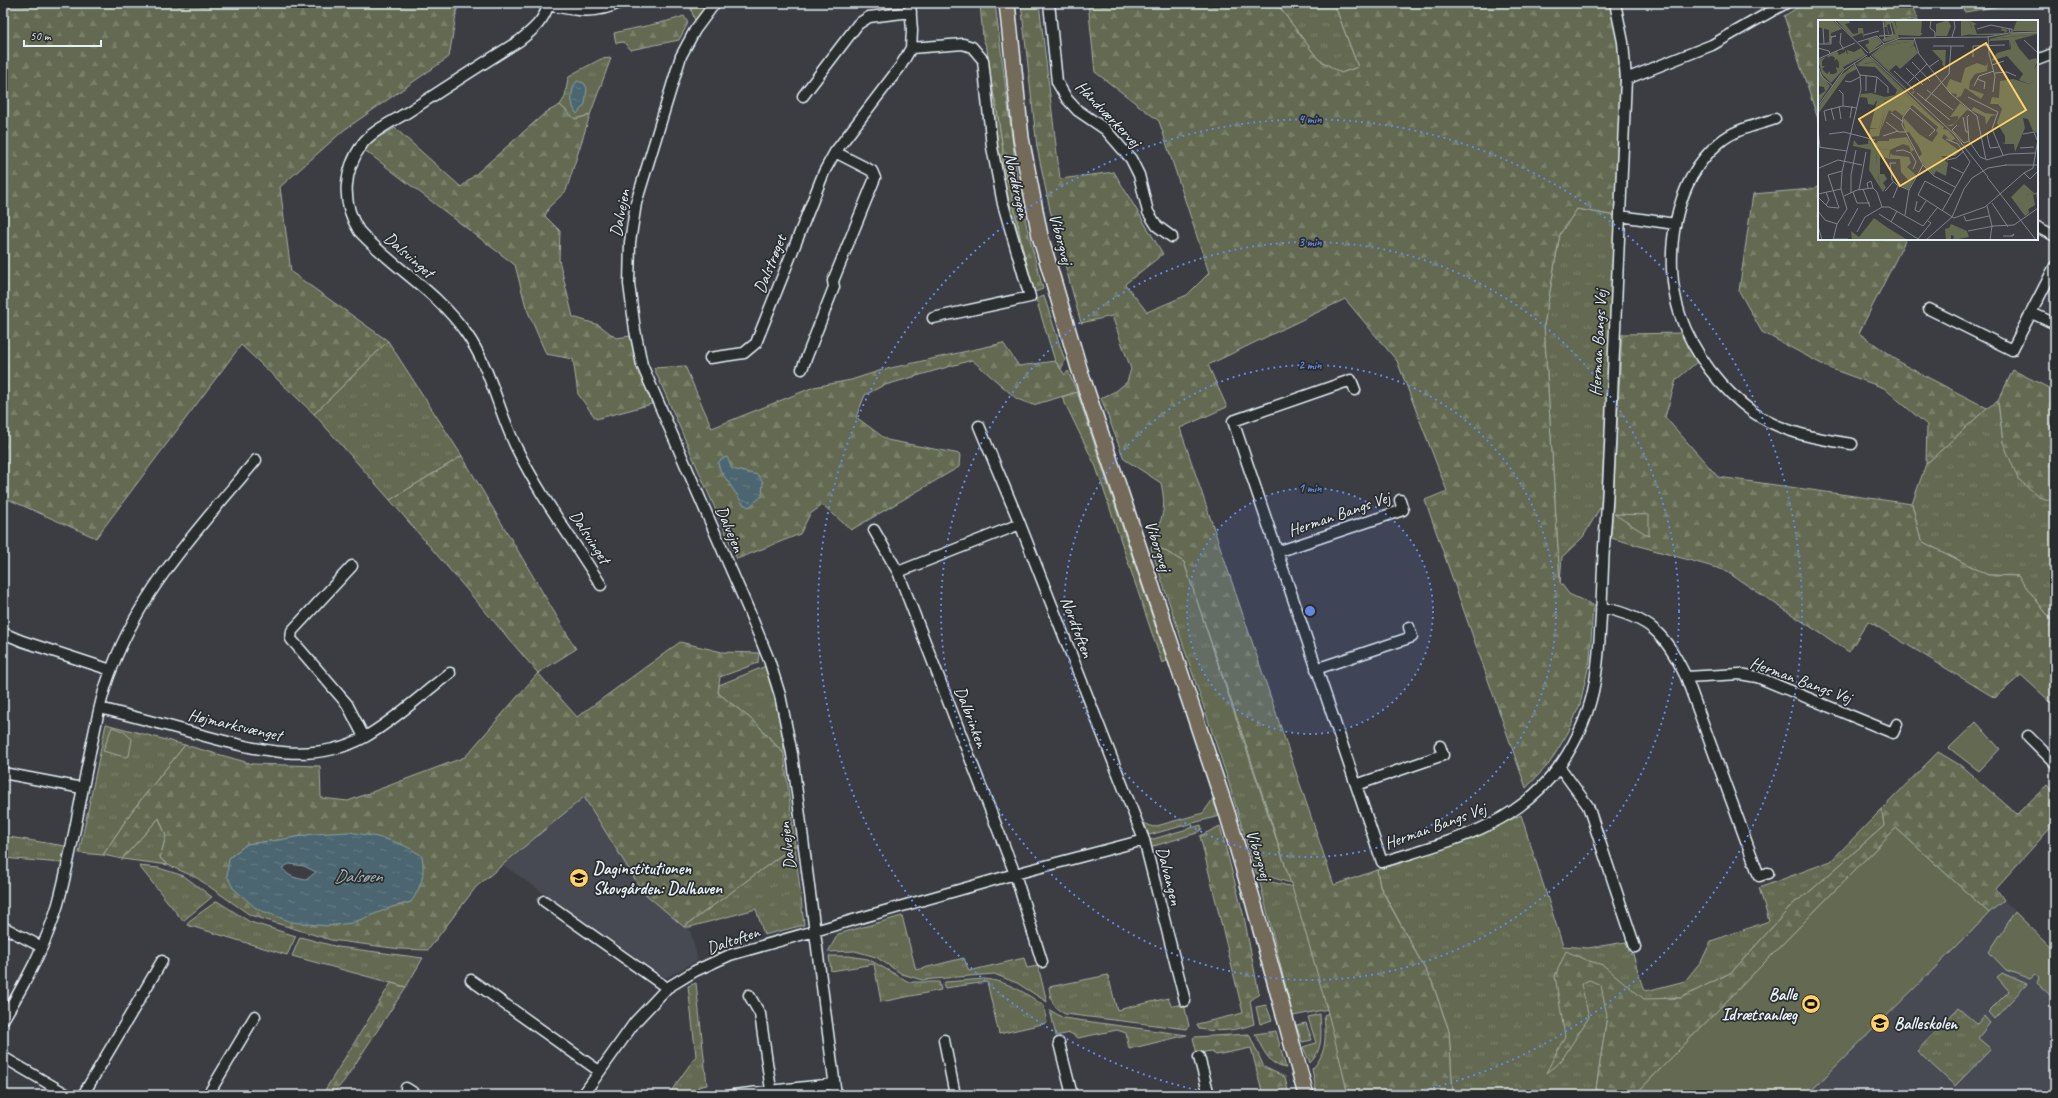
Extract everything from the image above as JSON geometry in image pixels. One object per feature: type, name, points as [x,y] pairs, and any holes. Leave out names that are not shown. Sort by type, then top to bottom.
[{"type":"main road","name":"Viborgvej","points":[[1007,3],[1021,138],[1040,236],[1082,376],[1228,816],[1257,915],[1306,1095]]},
{"type":"street","name":"Dalsvinget","points":[[601,585],[517,450],[502,417],[483,361],[473,342],[451,313],[359,231],[353,221],[346,200],[346,181],[349,169],[364,142],[519,41],[534,29],[543,18],[548,4],[579,11],[597,10],[619,3]]},
{"type":"street","name":"Dalvejen","points":[[715,3],[696,30],[679,64],[636,203],[630,242],[628,284],[642,365],[749,611],[769,660],[780,695],[792,754],[836,1095]]},
{"type":"street","name":"Håndværkervej","points":[[1049,3],[1057,82],[1067,99],[1076,110],[1105,129],[1131,159],[1139,175],[1148,212],[1157,226],[1172,237]]},
{"type":"street","name":"Herman Bangs Vej","points":[[1355,390],[1351,380],[1233,421],[1382,862],[1467,835],[1490,826],[1517,809],[1540,789],[1559,766],[1574,743],[1586,716],[1595,681],[1601,607],[1626,79],[1623,42],[1616,3]]},
{"type":"street","points":[[1626,79],[1712,45],[1786,3]]},
{"type":"street","name":"Dalstrøget","points":[[710,358],[744,354],[756,343],[824,172],[835,152],[900,67],[910,48],[912,31],[910,7],[869,17],[858,24],[803,96]]},
{"type":"street","name":"Nordkrogen","points":[[910,48],[963,44],[972,47],[983,60],[992,147],[1003,204],[1030,297],[933,318]]},
{"type":"street","points":[[2038,60],[2055,53]]},
{"type":"street","points":[[1776,119],[1734,132],[1720,141],[1704,156],[1691,177],[1680,203],[1675,224],[1671,254],[1680,315],[1693,344],[1709,370],[1730,393],[1756,414],[1783,428],[1815,438],[1852,444]]},
{"type":"street","points":[[802,369],[834,287],[834,281],[875,178],[872,171],[835,152]]},
{"type":"street","points":[[1620,216],[1675,224]]},
{"type":"street","points":[[2038,228],[2055,236]]},
{"type":"street","points":[[1929,309],[2012,350],[2055,266]]},
{"type":"street","points":[[2032,312],[2055,324]]},
{"type":"street","name":"Nordtoften","points":[[979,426],[1020,524],[1144,840]]},
{"type":"street","points":[[3,1020],[21,990],[42,947],[58,904],[100,708],[111,670],[123,639],[164,570],[256,460]]},
{"type":"street","name":"Herman Bangs Vej","points":[[1277,552],[1403,510],[1400,500]]},
{"type":"street","points":[[898,572],[1020,524]]},
{"type":"street","name":"Dalbrinken","points":[[874,530],[898,572],[1014,874]]},
{"type":"street","points":[[352,566],[292,631],[291,638],[347,704],[364,737]]},
{"type":"street","points":[[1601,607],[1628,615],[1645,623],[1663,636],[1674,652],[1686,677],[1760,876],[1768,873]]},
{"type":"street","points":[[1316,669],[1412,637],[1409,627]]},
{"type":"street","points":[[3,633],[22,641],[111,670]]},
{"type":"street","name":"Højmarksvænget","points":[[100,708],[250,748],[282,753],[314,752],[339,747],[364,737],[382,726],[450,673]]},
{"type":"street","name":"Herman Bangs Vej","points":[[1686,677],[1740,674],[1757,677],[1893,733],[1897,724]]},
{"type":"street","points":[[2028,736],[2055,763]]},
{"type":"street","points":[[1356,785],[1443,755],[1440,746]]},
{"type":"street","points":[[1559,766],[1588,806],[1635,947]]},
{"type":"street","points":[[3,773],[82,788]]},
{"type":"street","name":"Dalvangen","points":[[814,932],[1014,874],[1144,840],[1185,1001]]},
{"type":"street","points":[[1014,874],[1042,962]]},
{"type":"street","points":[[544,901],[667,988]]},
{"type":"street","points":[[3,927],[42,947]]},
{"type":"street","name":"Daltoften","points":[[583,1095],[635,1022],[667,988],[695,971],[730,955],[814,932]]},
{"type":"street","points":[[83,1095],[162,961]]},
{"type":"street","points":[[471,980],[600,1071]]},
{"type":"street","points":[[749,995],[760,1014],[770,1090]]},
{"type":"street","points":[[208,1095],[255,1016]]},
{"type":"street","points":[[944,1040],[955,1095]]},
{"type":"street","points":[[1059,1043],[1072,1095]]},
{"type":"street","points":[[3,1057],[68,1095]]},
{"type":"street","points":[[1199,1057],[1209,1095]]},
{"type":"street","points":[[733,1095],[834,1084]]},
{"type":"street","points":[[406,1088],[417,1095]]},
{"type":"shaded area","name":"Daginstitutionen Skovgården: Dalhaven","points":[[590,792],[643,892],[684,927],[690,929],[698,960],[666,978],[503,865]]},
{"type":"shaded area","name":"Balleskolen","points":[[2004,900],[2055,951],[2055,1095],[1635,1095],[1989,913]]},
{"type":"green space","points":[[3,3],[458,3],[449,57],[344,130],[280,187],[291,272],[388,341],[314,414],[241,345],[96,538],[3,497]]},
{"type":"green space","points":[[693,3],[708,3],[695,21],[691,9]]},
{"type":"green space","points":[[980,3],[995,3],[1017,177],[1027,228],[1043,289],[1035,292],[1023,250],[1011,191],[1003,167],[1003,149],[990,76],[987,49],[983,38]]},
{"type":"green space","points":[[1021,3],[1039,3],[1060,179],[1114,172],[1163,254],[1125,284],[1147,312],[1187,295],[1209,273],[1159,121],[1095,72],[1088,3],[1267,3],[1280,8],[1318,59],[1341,73],[1358,67],[1334,3],[1612,3],[1619,56],[1620,82],[1620,136],[1616,216],[1577,209],[1560,234],[1544,325],[1560,582],[1569,594],[1593,605],[1590,660],[1580,704],[1569,731],[1549,764],[1526,788],[1425,500],[1447,491],[1397,361],[1345,299],[1208,365],[1227,407],[1180,428],[1334,885],[1377,870],[1380,887],[1432,982],[1449,1031],[1453,1095],[1348,1095],[1332,1027],[1294,893],[1273,826],[1184,562],[1152,543],[1162,514],[1164,500],[1161,483],[1124,459],[1101,398],[1116,391],[1127,382],[1131,369],[1112,316],[1081,323],[1050,210],[1037,147]]},
{"type":"green space","points":[[1305,3],[1334,3],[1358,67],[1341,73],[1318,59],[1280,8]]},
{"type":"green space","points":[[1805,3],[1911,3],[1918,20],[1818,20],[1818,119],[1784,16]]},
{"type":"green space","points":[[1959,3],[2018,3],[1965,12]]},
{"type":"green space","points":[[684,16],[688,23],[679,40],[630,50],[624,42],[616,43],[614,33]]},
{"type":"green space","points":[[611,58],[590,115],[575,119],[560,105],[565,97],[568,78],[574,73],[601,59]]},
{"type":"green space","points":[[990,76],[1003,149],[1003,167],[1011,191],[1023,250],[1000,164],[993,120]]},
{"type":"green space","points":[[560,105],[575,119],[590,115],[566,191],[549,207],[545,216],[560,231],[559,260],[573,317],[599,325],[616,338],[630,336],[638,368],[652,404],[596,419],[578,394],[573,359],[546,354],[526,307],[515,265],[363,149],[368,143],[395,128],[461,187],[545,113]]},
{"type":"green space","points":[[1818,186],[1818,240],[1906,240],[1859,333],[1904,365],[1987,408],[1926,464],[1927,425],[1884,388],[1829,368],[1762,332],[1739,291],[1753,194],[1812,189]]},
{"type":"green space","points":[[1577,209],[1616,216],[1601,506],[1583,537],[1562,557],[1560,582],[1544,325],[1560,234]]},
{"type":"green space","points":[[1044,296],[1065,361],[1061,369],[1055,361],[1036,299]]},
{"type":"green space","points":[[1683,333],[1698,361],[1676,380],[1665,417],[1718,477],[1912,504],[1921,541],[1988,575],[2018,576],[2055,625],[2055,706],[2021,675],[1995,698],[1868,621],[1849,652],[1724,570],[1611,538],[1622,334]]},
{"type":"green space","points":[[388,341],[462,456],[390,500],[314,414]]},
{"type":"green space","points":[[1003,343],[1019,366],[1055,361],[1065,375],[1068,371],[1077,392],[1033,405],[1017,399],[972,360],[882,386],[865,395],[856,417],[887,440],[960,454],[959,467],[851,530],[823,505],[810,514],[800,534],[737,559],[654,368],[685,366],[712,428],[814,387],[851,380],[882,370]]},
{"type":"green space","points":[[2013,370],[2055,391],[2055,501],[2041,498],[2018,479],[2003,442],[1998,401]]},
{"type":"green space","points":[[1077,392],[1167,661],[1162,663],[1096,467],[1062,397]]},
{"type":"green space","points":[[1998,401],[2003,442],[2041,497],[2055,501],[2055,625],[2018,576],[1988,575],[1921,541],[1912,504],[1926,464],[1987,408]]},
{"type":"green space","points":[[462,456],[576,649],[538,673],[390,500]]},
{"type":"green space","points":[[1614,514],[1649,515],[1649,536]]},
{"type":"green space","points":[[1152,543],[1184,562],[1291,883],[1256,873],[1226,774],[1151,548]]},
{"type":"green space","points":[[680,642],[722,652],[759,653],[758,663],[720,677],[718,693],[756,723],[784,754],[795,845],[684,927],[643,892],[584,797],[476,887],[428,950],[400,949],[331,940],[250,915],[197,878],[168,865],[160,858],[166,836],[159,818],[122,859],[103,855],[132,811],[185,745],[253,764],[320,766],[321,798],[348,801],[465,757],[538,673],[577,717]],"holes":[[[279,840],[411,902],[392,907],[229,858],[247,844]]]},
{"type":"green space","points":[[766,666],[778,709],[784,754],[756,723],[718,693],[719,685]]},
{"type":"green space","points":[[1976,722],[2000,749],[1979,771],[1949,748]]},
{"type":"green space","points":[[106,724],[185,745],[132,811],[103,855],[79,853]]},
{"type":"green space","points":[[112,727],[123,731],[132,739],[129,756],[125,757],[103,751]]},
{"type":"green space","points":[[1938,752],[1960,765],[2017,814],[2047,785],[2055,794],[2055,823],[1996,888],[2004,900],[1989,913],[1896,828],[1635,1095],[1593,1095],[1596,1089],[1607,1016],[1601,985],[1589,980],[1581,984],[1589,1017],[1561,1061],[1546,1073],[1565,1036],[1555,976],[1566,951],[1586,960],[1603,965],[1644,999],[1681,998],[1732,972],[1794,903],[1807,894],[1884,826],[1882,809]]},
{"type":"green space","points":[[1213,799],[1219,816],[1149,835],[1144,823],[1153,827],[1203,813]]},
{"type":"green space","points":[[1882,809],[1884,826],[1807,894],[1794,903],[1732,972],[1681,998],[1668,997],[1607,1016],[1596,1089],[1593,1095],[1453,1095],[1449,1031],[1432,982],[1380,886],[1377,870],[1471,839],[1521,815],[1563,946],[1588,948],[1626,942],[1630,954],[1633,954],[1643,989],[1646,991],[1685,981],[1702,960],[1711,941],[1769,921],[1759,888],[1831,861]]},
{"type":"green space","points":[[159,818],[166,836],[160,858],[168,865],[122,859]]},
{"type":"green space","points":[[1201,825],[1202,829],[1197,833],[1154,846],[1152,848],[1150,840]]},
{"type":"green space","points":[[1220,826],[1244,917],[1259,994],[1250,1001],[1254,1024],[1234,1029],[1213,1030],[1199,1029],[1197,1024],[1243,1013],[1200,836]]},
{"type":"green space","name":"Balle Idrætsanlæg","points":[[1896,828],[1989,913],[1972,931],[1807,1095],[1635,1095]]},
{"type":"green space","points":[[3,836],[65,846],[61,863],[3,858]]},
{"type":"green space","points":[[795,845],[804,925],[764,935],[756,909],[690,927],[684,927]]},
{"type":"green space","points":[[139,866],[159,868],[184,876],[212,897],[183,921]]},
{"type":"green space","points":[[1259,879],[1293,887],[1328,1009],[1293,1016]]},
{"type":"green space","points":[[217,901],[250,922],[296,936],[287,955],[187,925],[189,921]]},
{"type":"green space","points":[[2015,912],[2055,951],[2055,993],[2051,996],[2037,983],[2039,978],[2035,975],[2030,979],[2006,970],[1989,952]]},
{"type":"green space","points":[[902,916],[916,970],[964,958],[969,971],[1024,958],[1027,968],[1038,966],[1047,1002],[1017,983],[994,974],[922,980],[902,974],[876,957],[855,951],[828,952],[838,934]]},
{"type":"green space","points":[[300,937],[338,947],[423,958],[406,987],[292,956]]},
{"type":"green space","points":[[829,956],[849,956],[868,959],[909,982],[939,982],[941,990],[881,1002],[874,964],[831,971]]},
{"type":"green space","points":[[2002,973],[2027,984],[1994,1019],[1988,1012],[2009,991],[1997,977]]},
{"type":"green space","points":[[1108,975],[1117,1010],[1168,998],[1172,1006],[1184,1004],[1189,1026],[1187,1029],[1065,1014],[1057,1009],[1053,1003],[1049,987]]},
{"type":"green space","points":[[984,979],[1009,985],[1037,1001],[1044,1006],[1047,1023],[999,1034],[987,982],[945,988],[943,984],[945,982]]},
{"type":"green space","points":[[391,983],[406,987],[344,1081],[332,1095],[322,1095]]},
{"type":"green space","points":[[696,983],[707,1085],[698,1087],[699,1095],[672,1095],[671,1091],[696,1056],[688,986]]},
{"type":"green space","points":[[1266,1005],[1272,1020],[1260,1024],[1256,1007]]},
{"type":"green space","points":[[1958,1008],[1977,1024],[1984,1016],[1990,1023],[1978,1038],[1991,1049],[1955,1086],[1917,1051]]},
{"type":"green space","points":[[1050,1010],[1063,1018],[1187,1035],[1129,1049],[1126,1033],[1117,1030],[1078,1038],[1070,1033],[1056,1036]]},
{"type":"green space","points":[[1329,1013],[1348,1095],[1317,1095],[1312,1069],[1323,1051],[1325,1037],[1324,1015]]},
{"type":"green space","points":[[1320,1014],[1320,1046],[1318,1052],[1310,1063],[1303,1047],[1316,1043],[1308,1017]]},
{"type":"green space","points":[[1306,1023],[1312,1040],[1302,1042],[1296,1025]]},
{"type":"green space","points":[[1276,1031],[1286,1068],[1275,1064],[1267,1056],[1255,1034]]},
{"type":"green space","points":[[1249,1034],[1264,1067],[1285,1077],[1289,1095],[1263,1095],[1251,1048],[1216,1055],[1210,1051],[1197,1054],[1193,1038]]},
{"type":"water","points":[[577,81],[584,83],[587,88],[585,104],[577,114],[573,107],[572,93]]},
{"type":"water","points":[[727,457],[732,469],[758,475],[763,482],[762,496],[749,507],[743,504],[720,470],[718,463],[723,458]]},
{"type":"water","name":"Dalsøen","points":[[349,832],[396,842],[413,850],[422,856],[423,875],[418,891],[411,902],[392,907],[352,923],[326,926],[292,922],[257,909],[233,888],[227,876],[229,858],[247,844],[313,834]],"holes":[[[289,864],[304,866],[316,872],[306,880],[292,877],[282,868]]]},
{"type":"place","name":"Daginstitutionen Skovgården: Dalhaven","points":[[579,878]]},
{"type":"place","name":"Balle Idrætsanlæg","points":[[1811,1004]]},
{"type":"place","name":"Balleskolen","points":[[1880,1023]]}]
